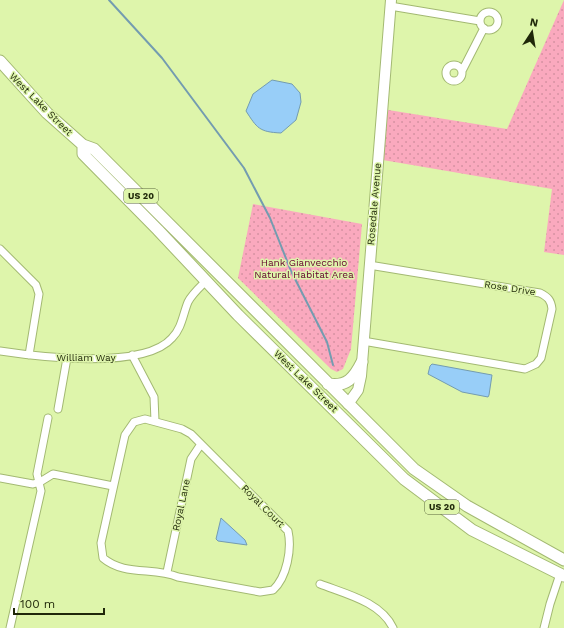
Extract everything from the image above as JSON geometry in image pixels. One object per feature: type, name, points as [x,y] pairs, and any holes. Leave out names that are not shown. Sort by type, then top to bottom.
[{"type":"main road","name":"West Lake Street","points":[[0,62],[47,113],[83,145],[94,149],[104,158],[414,469],[440,489],[564,560]]},
{"type":"main road","name":"West Lake Street","points":[[83,145],[83,154],[238,315],[339,413],[404,479],[472,530],[562,575]]},
{"type":"main road","points":[[328,384],[336,385],[347,382],[354,376],[362,362]]},
{"type":"main road","points":[[339,413],[348,404]]},
{"type":"street","points":[[390,3],[480,20]]},
{"type":"street","name":"Rosedale Avenue","points":[[348,404],[358,390],[362,362],[390,3]]},
{"type":"street","points":[[487,12],[493,13],[497,17],[498,23],[495,28],[490,30],[484,28],[480,20],[482,15],[487,12]]},
{"type":"street","points":[[462,71],[484,28]]},
{"type":"street","points":[[0,249],[36,284],[39,294],[29,355]]},
{"type":"street","name":"Rose Drive","points":[[363,341],[525,369],[536,364],[541,358],[552,309],[551,302],[547,296],[540,293],[369,265]]},
{"type":"street","name":"William Way","points":[[0,351],[29,355],[101,359],[152,352],[172,338],[179,329],[189,301],[206,281]]},
{"type":"street","points":[[132,355],[154,398],[155,421]]},
{"type":"street","points":[[58,409],[67,358]]},
{"type":"street","points":[[10,628],[41,491],[37,474],[48,418]]},
{"type":"street","points":[[167,572],[151,573],[117,567],[110,564],[103,558],[101,543],[113,486],[128,428],[134,422],[145,419],[155,421],[182,429],[191,434],[201,444]]},
{"type":"street","name":"Royal Lane","points":[[167,572],[191,459],[201,444]]},
{"type":"street","name":"Royal Court","points":[[167,572],[178,577],[264,592],[273,590],[283,576],[289,545],[288,531],[201,444]]},
{"type":"street","points":[[0,478],[33,484],[40,482],[53,474],[113,486]]},
{"type":"street","points":[[544,628],[550,604],[562,575]]},
{"type":"street","points":[[320,584],[377,608],[389,618],[393,628]]},
{"type":"green space","points":[[564,0],[564,255],[544,252],[552,189],[377,159],[382,109],[507,129]]},
{"type":"green space","name":"Hank Gianvecchio Natural Habitat Area","points":[[253,204],[362,224],[351,349],[343,369],[337,372],[331,369],[238,278]]},
{"type":"water","points":[[272,80],[292,84],[300,93],[301,102],[296,120],[281,133],[268,132],[259,128],[246,111],[253,94]]},
{"type":"water","points":[[432,364],[492,375],[488,397],[462,392],[428,374]]},
{"type":"water","points":[[221,518],[245,540],[247,545],[218,541],[216,539]]},
{"type":"waterway","points":[[109,0],[162,58],[244,168],[270,218],[291,271],[327,342],[333,365]]}]
